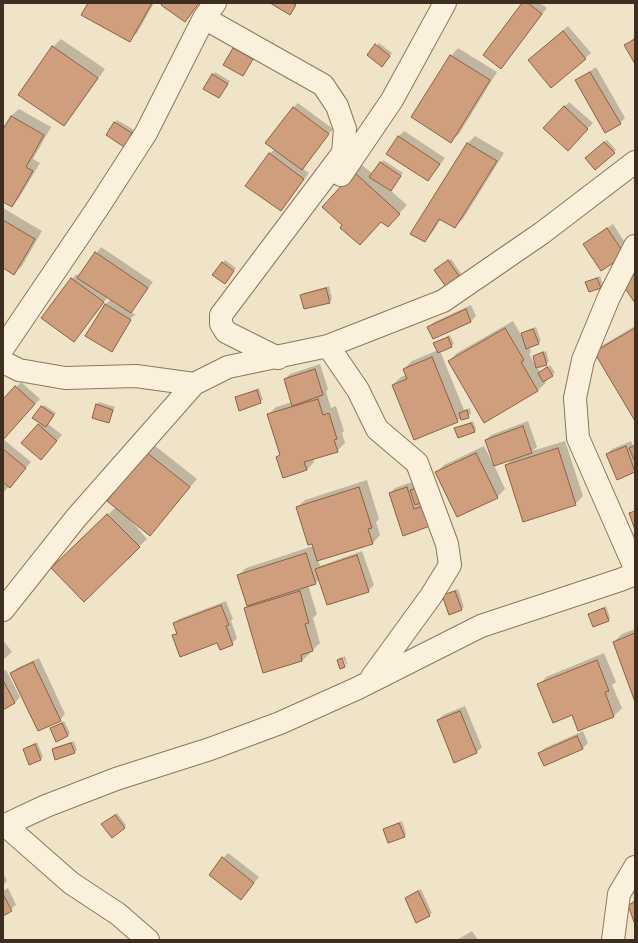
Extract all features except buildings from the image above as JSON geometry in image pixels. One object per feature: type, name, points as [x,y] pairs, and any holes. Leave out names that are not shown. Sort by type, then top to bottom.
[{"type":"street","points":[[226,332],[302,232],[392,100],[445,3]]},
{"type":"street","points":[[3,348],[99,206],[146,133],[210,11],[323,85],[336,106],[345,129],[343,153],[221,315],[221,324],[226,332],[278,358]]},
{"type":"street","points":[[3,610],[76,518],[194,384],[228,367],[278,358],[328,346],[443,301],[542,233],[635,162]]},
{"type":"street","points":[[635,246],[609,296],[583,360],[575,398],[578,438],[635,568]]},
{"type":"street","points":[[328,346],[358,390],[378,429],[417,463],[447,544],[450,565],[431,596],[368,682]]},
{"type":"street","points":[[3,362],[19,370],[65,378],[136,376],[194,384]]},
{"type":"street","points":[[148,940],[118,914],[71,883],[4,826],[46,806],[116,779],[210,749],[280,723],[368,682],[481,626],[635,574]]},
{"type":"street","points":[[613,940],[619,894],[635,867]]}]
